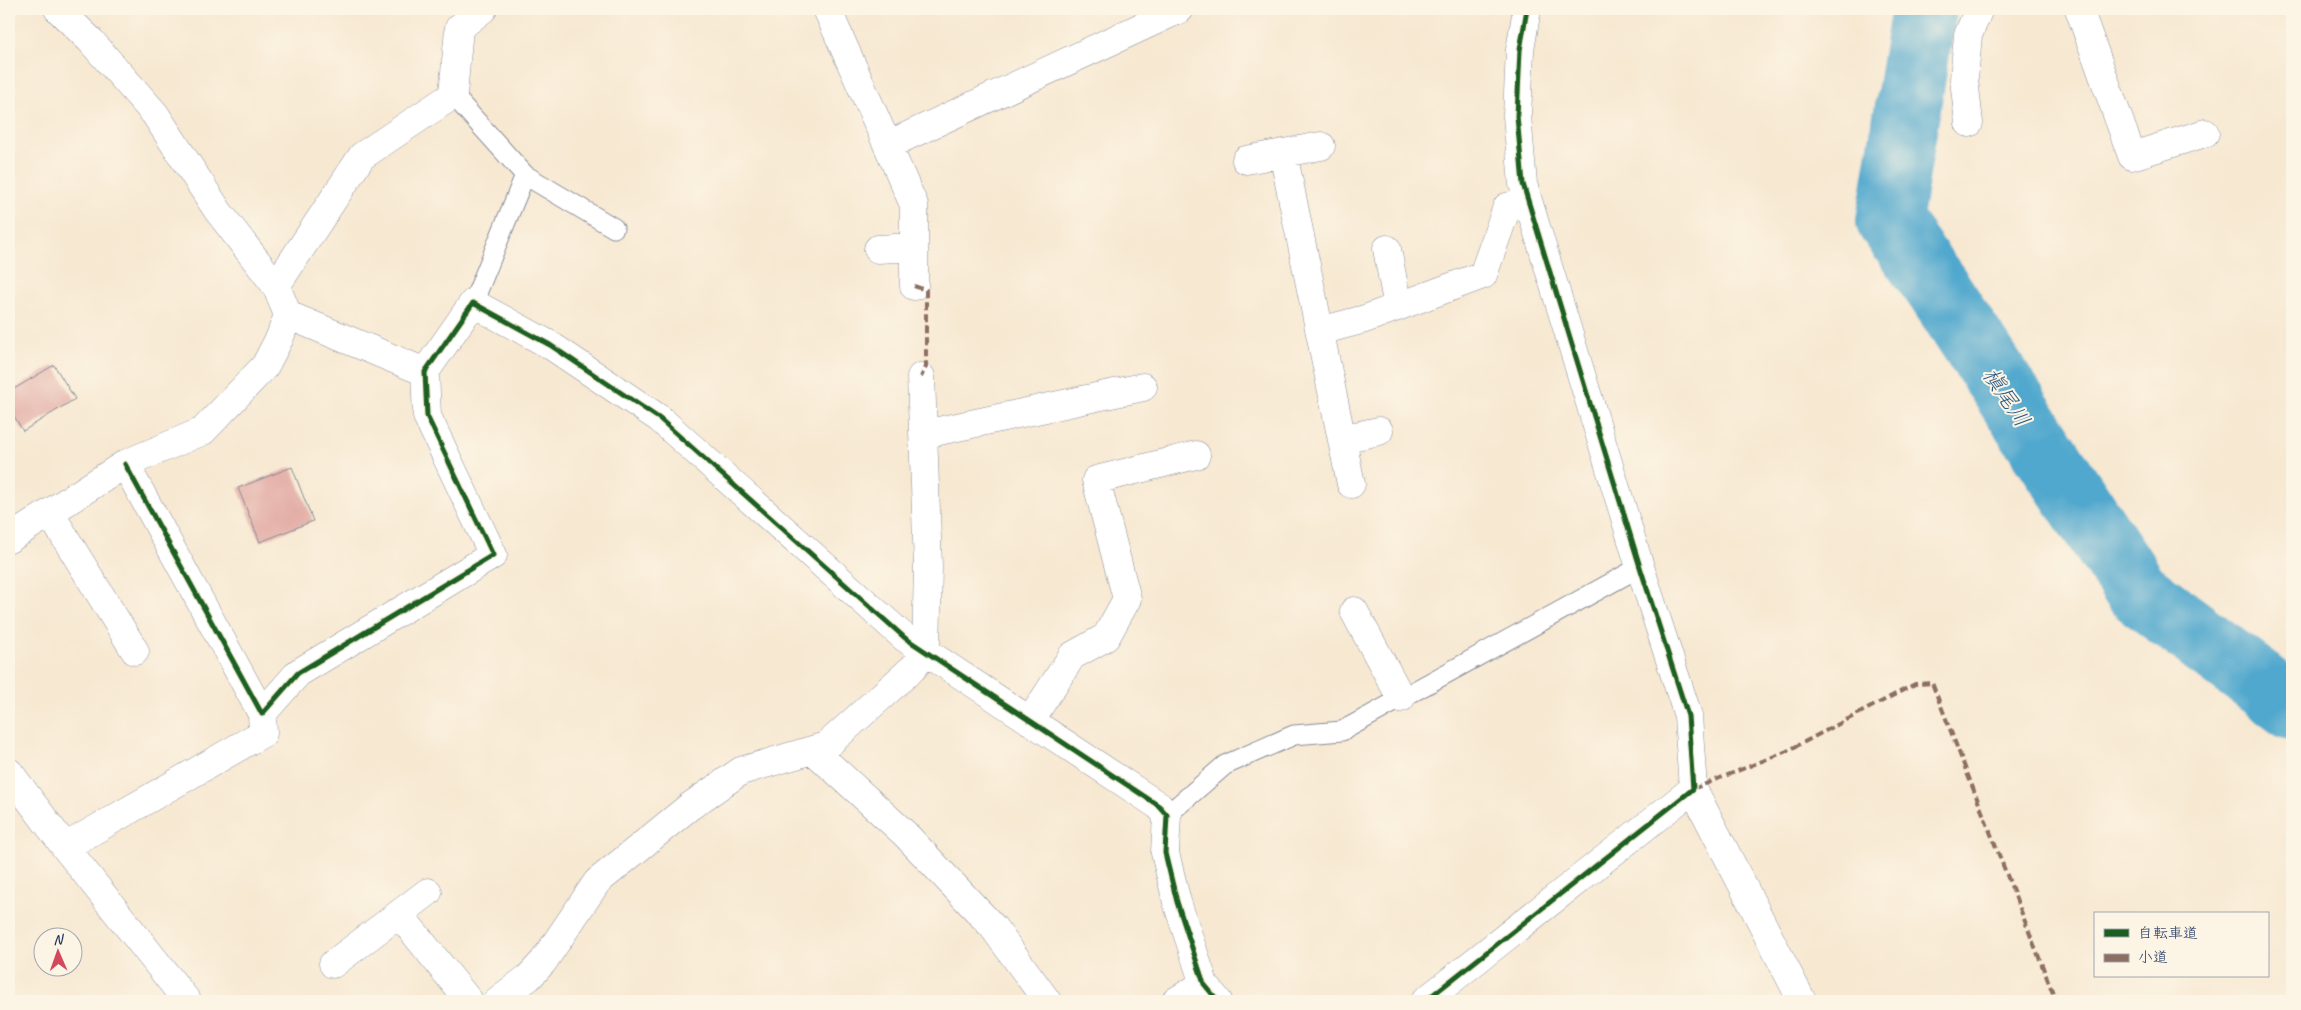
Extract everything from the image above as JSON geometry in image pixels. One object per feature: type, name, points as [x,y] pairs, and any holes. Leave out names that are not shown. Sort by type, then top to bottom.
[{"type":"street","points":[[9,538],[125,464],[203,431],[265,366],[280,337],[288,315],[276,286],[218,211],[155,114],[90,40],[58,9]]},
{"type":"street","points":[[827,9],[914,205],[914,286]]},
{"type":"street","points":[[888,145],[1180,9]]},
{"type":"street","points":[[1526,9],[1520,50],[1517,116],[1523,184],[1528,202],[1640,567],[1688,716],[1693,789],[1802,1001]]},
{"type":"street","points":[[1969,123],[1964,80],[1968,35],[1979,9]]},
{"type":"street","points":[[2079,9],[2132,156],[2205,133]]},
{"type":"street","points":[[276,286],[362,156],[453,95],[459,28],[479,10]]},
{"type":"street","points":[[1246,160],[1321,146]]},
{"type":"street","points":[[1282,153],[1352,484]]},
{"type":"street","points":[[1320,331],[1365,319],[1483,275],[1507,207],[1528,202]]},
{"type":"street","points":[[878,249],[913,248]]},
{"type":"street","points":[[1387,249],[1398,307]]},
{"type":"street","points":[[262,714],[298,673],[493,555],[427,416],[425,372],[473,303],[550,345],[660,420],[905,638],[1159,806],[1167,815],[1165,853],[1177,902],[1211,993],[1176,1001]]},
{"type":"street","points":[[288,315],[425,372]]},
{"type":"street","points":[[497,1001],[529,977],[543,962],[597,882],[688,807],[741,771],[826,746],[913,668],[926,652],[928,566],[922,377]]},
{"type":"street","points":[[925,434],[1143,387]]},
{"type":"street","points":[[1342,439],[1379,431]]},
{"type":"street","points":[[1030,721],[1072,656],[1106,637],[1127,599],[1096,480],[1196,455]]},
{"type":"street","points":[[65,847],[263,733],[262,714],[125,464]]},
{"type":"street","points":[[50,513],[135,651]]},
{"type":"street","points":[[1354,611],[1401,698]]},
{"type":"street","points":[[813,750],[905,834],[952,884],[992,927],[1048,1001]]},
{"type":"street","points":[[9,772],[65,847],[187,1001]]},
{"type":"street","points":[[1425,1001],[1693,789]]},
{"type":"street","points":[[333,964],[428,892]]},
{"type":"street","points":[[399,914],[469,1001]]},
{"type":"lane","points":[[453,95],[525,175],[614,228]]},
{"type":"lane","points":[[473,303],[525,175]]},
{"type":"lane","points":[[1167,815],[1225,765],[1294,735],[1342,730],[1640,567]]},
{"type":"building","points":[[54,365],[75,399],[23,431],[9,408],[9,392]]},
{"type":"building","points":[[292,467],[313,521],[260,542],[238,488]]},
{"type":"waterway","name":"槇尾川","points":[[1924,9],[1889,221],[1938,289],[2137,591],[2292,707]]},
{"type":"marked path","points":[[914,286],[926,290],[926,367],[921,377]]},
{"type":"marked path","points":[[1693,789],[1787,751],[1915,684],[1932,683],[2056,1001]]},
{"type":"cycle path","points":[[1425,1001],[1693,789],[1688,716],[1640,567],[1523,184],[1517,116],[1520,50],[1527,9]]},
{"type":"cycle path","points":[[125,464],[262,714],[298,673],[493,555],[427,416],[425,372],[473,303],[550,345],[660,419],[905,638],[1159,806],[1167,815],[1165,853],[1177,902],[1204,984],[1218,1001]]}]
